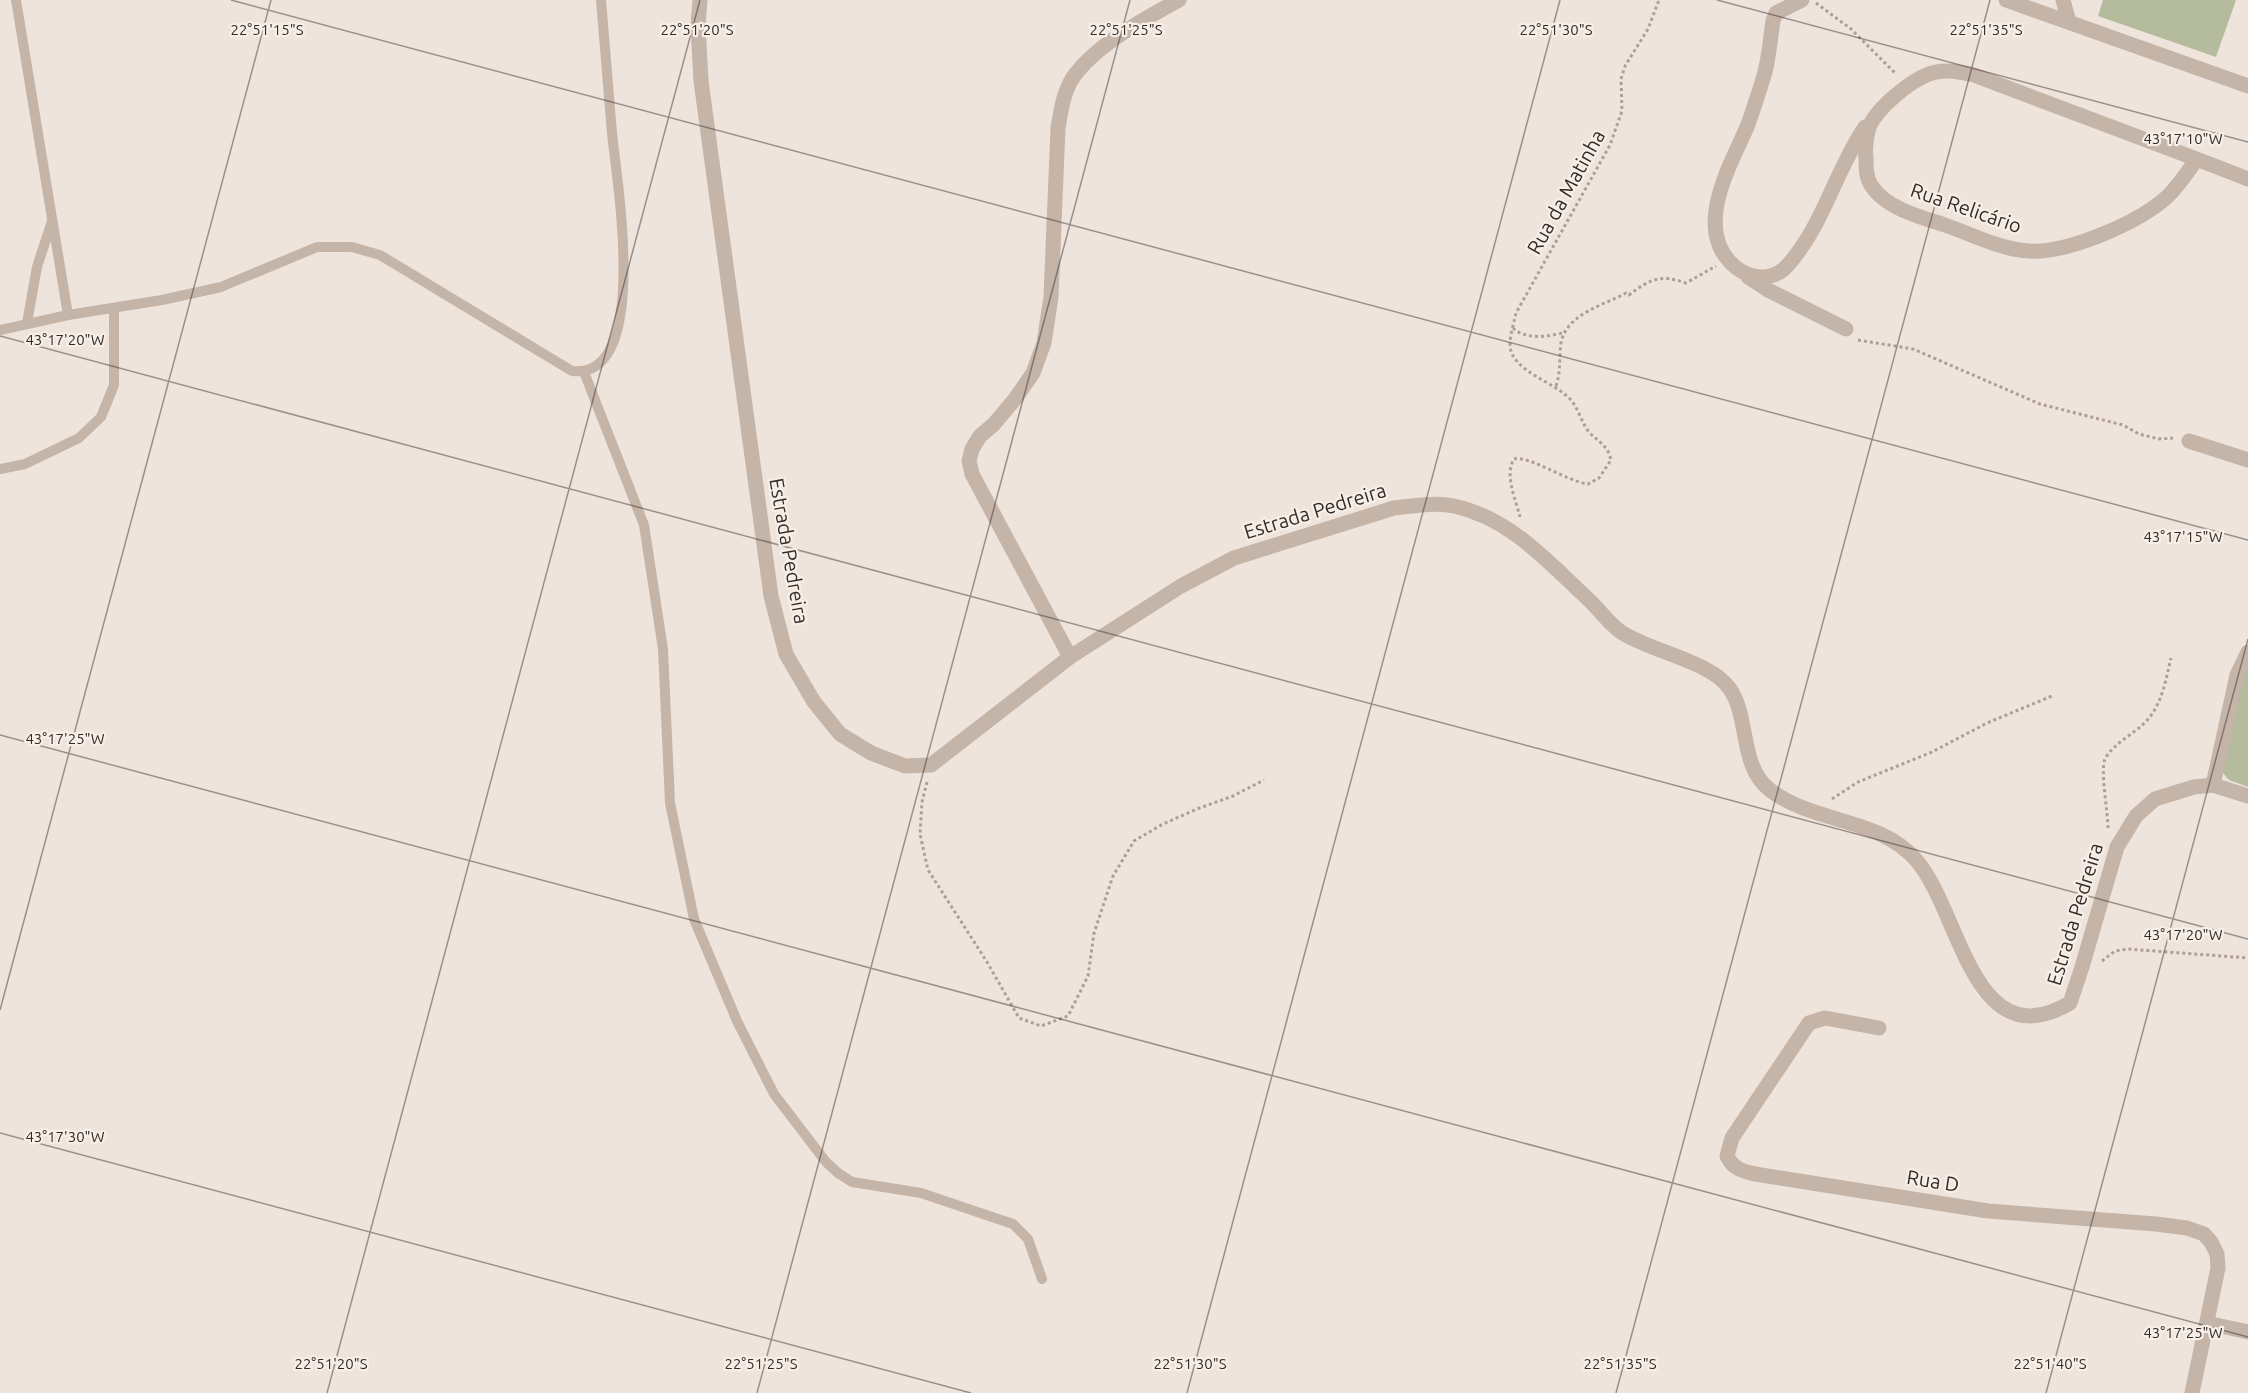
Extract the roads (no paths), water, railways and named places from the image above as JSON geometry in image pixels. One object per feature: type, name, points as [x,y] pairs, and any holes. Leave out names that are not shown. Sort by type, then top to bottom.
[{"type":"street","name":"Estrada Pedreira","points":[[700,0],[698,26],[703,93],[771,596],[786,654],[814,702],[840,734],[872,753],[905,766],[931,765],[1070,657],[1181,586],[1234,558],[1394,508],[1418,505],[1453,506],[1500,524],[1526,541],[1620,631],[1719,676],[1731,691],[1756,775],[1769,790],[1813,812],[1892,839],[1917,860],[1934,886],[1981,988],[2000,1008],[2018,1016],[2054,1013],[2070,1003],[2117,847],[2136,816],[2155,800],[2180,790],[2213,785],[2248,796]]},
{"type":"street","points":[[1070,657],[972,474],[969,461],[972,449],[980,436],[1008,407],[1033,374],[1044,343],[1051,297],[1058,128],[1063,100],[1072,79],[1105,45],[1179,0]]},
{"type":"street","points":[[1802,0],[1776,14],[1773,21],[1764,75],[1746,128],[1724,176],[1715,227],[1718,242],[1728,260],[1758,285],[1846,329]]},
{"type":"street","points":[[2006,0],[2248,86]]},
{"type":"street","points":[[2063,0],[2069,22]]},
{"type":"street","name":"Rua Relicário","points":[[2198,159],[2170,194],[2153,208],[2126,223],[2092,239],[2051,249],[2028,251],[2013,249],[1924,219],[1890,203],[1871,186],[1866,174],[1865,156],[1869,127],[1877,113],[1907,86],[1931,73],[1953,71],[1974,75],[2150,143],[2198,159],[2248,179]]},
{"type":"street","points":[[1743,273],[1756,277],[1775,275],[1785,268],[1799,252],[1826,205],[1852,148],[1864,128],[1877,113]]},
{"type":"street","points":[[2189,441],[2248,460]]},
{"type":"street","points":[[2213,785],[2237,675],[2248,652]]},
{"type":"street","name":"Rua D","points":[[1879,1028],[1825,1017],[1809,1023],[1732,1138],[1727,1156],[1731,1163],[1743,1171],[1755,1174],[1988,1210],[2156,1224],[2187,1228],[2204,1234],[2217,1254],[2218,1268],[2192,1393]]},
{"type":"street","points":[[2207,1323],[2248,1332]]},
{"type":"lane","points":[[16,0],[68,315]]},
{"type":"lane","points":[[0,330],[221,287],[317,247],[352,247],[380,255],[572,371],[584,372],[600,364],[610,351],[618,331],[624,268],[623,228],[612,134],[601,0]]},
{"type":"lane","points":[[27,323],[38,267],[53,221]]},
{"type":"lane","points":[[0,469],[26,464],[79,438],[101,417],[114,385],[114,308]]},
{"type":"lane","points":[[584,372],[644,525],[663,649],[670,803],[694,920],[737,1021],[774,1094],[825,1162],[838,1173],[852,1182],[921,1193],[1013,1224],[1029,1239],[1042,1279]]}]
